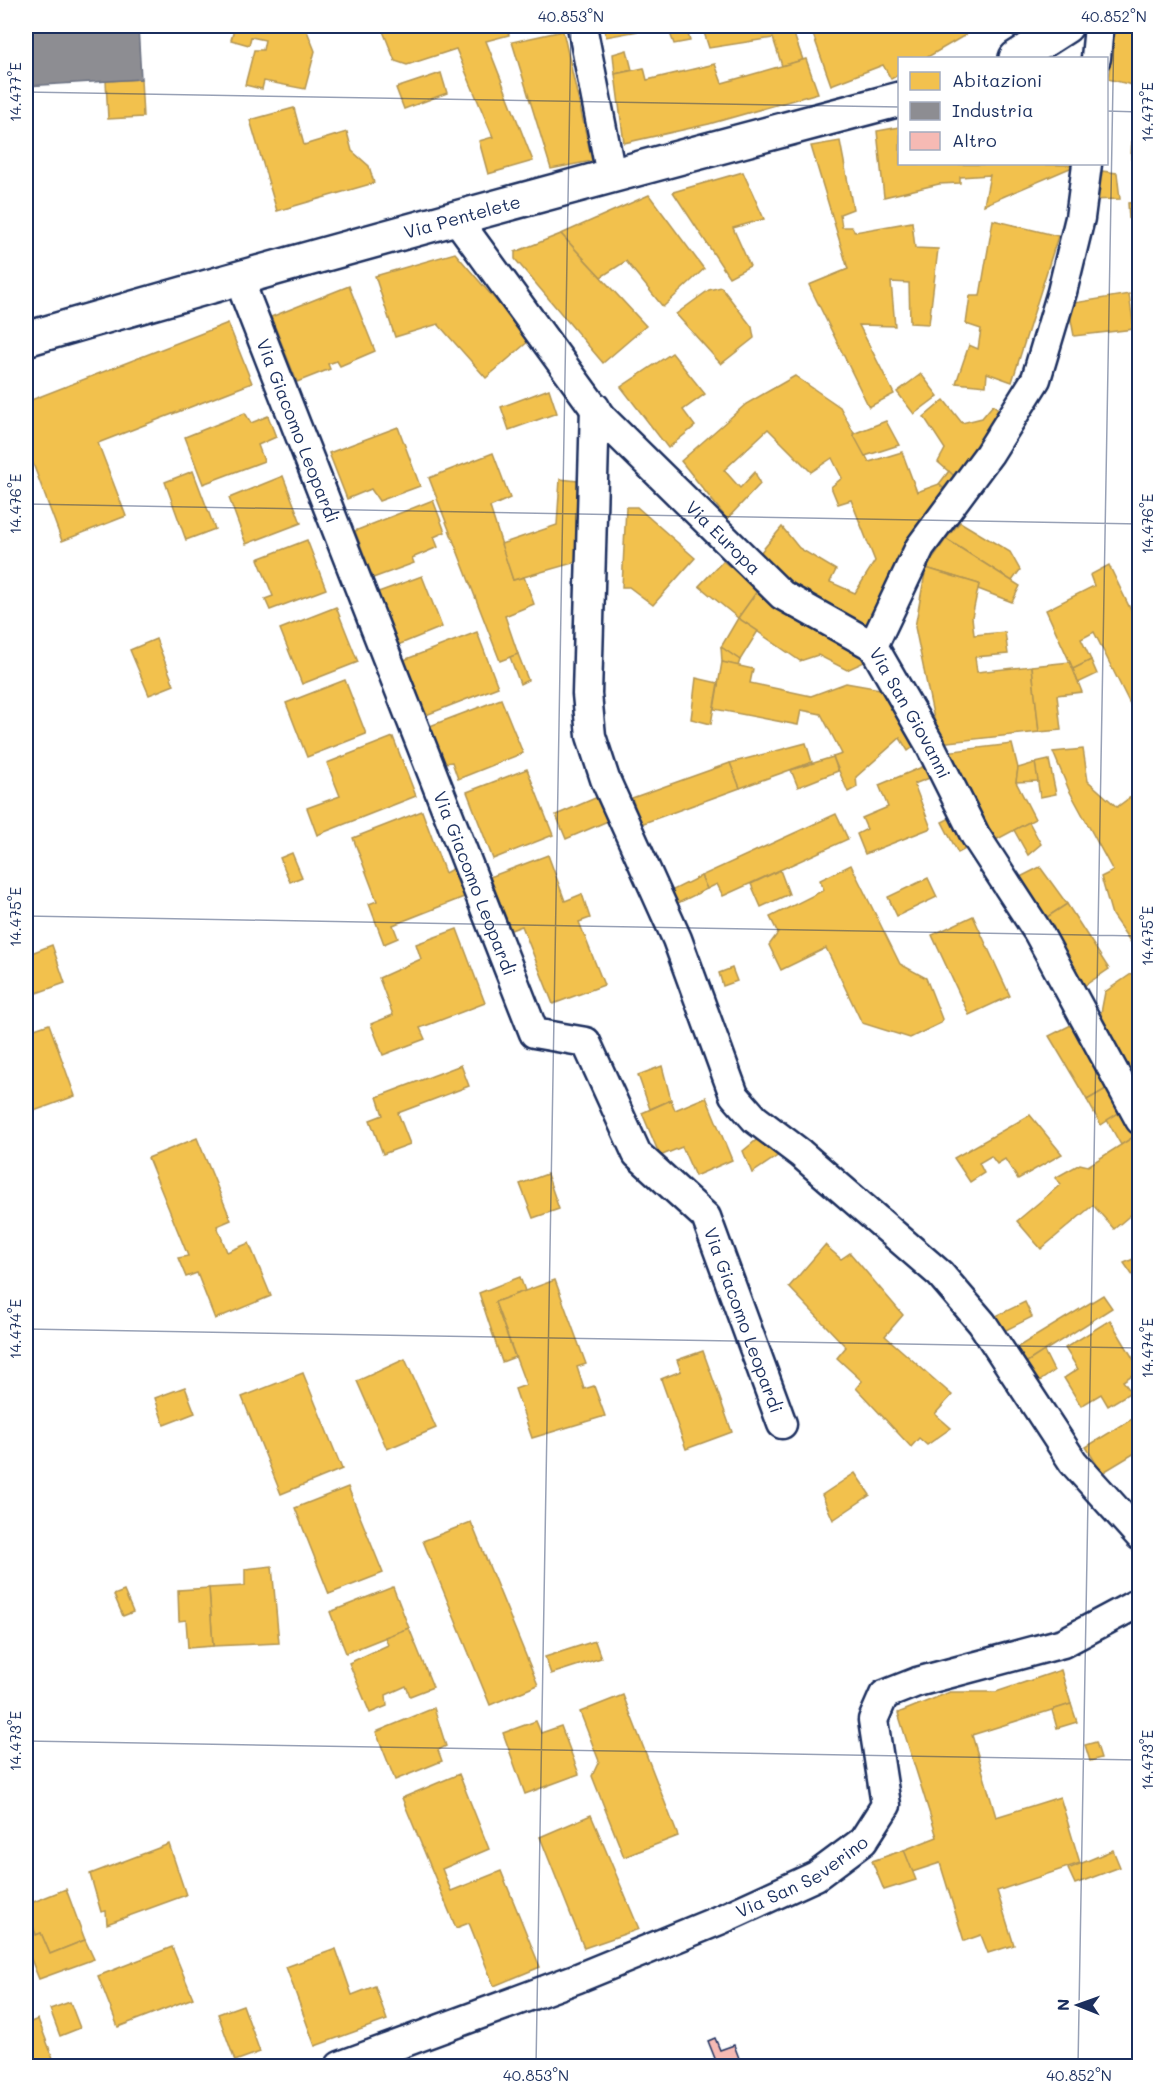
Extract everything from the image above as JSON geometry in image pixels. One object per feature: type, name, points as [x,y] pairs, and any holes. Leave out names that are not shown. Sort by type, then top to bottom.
[{"type":"main road","points":[[1018,57],[1066,26]]},
{"type":"main road","name":"Via Pentelete","points":[[26,339],[238,277],[898,100]]},
{"type":"street","points":[[582,26],[611,175]]},
{"type":"street","points":[[1096,57],[1099,26]]},
{"type":"street","name":"Via San Giovanni","points":[[1087,165],[1080,218],[1065,282],[1036,379],[989,454],[920,547],[873,646],[929,743],[975,835],[1038,932],[1140,1120]]},
{"type":"street","name":"Via Europa","points":[[456,218],[601,417],[782,596],[873,646]]},
{"type":"street","name":"Via Giacomo Leopardi","points":[[238,277],[534,1033],[586,1042],[637,1154],[706,1217],[782,1424]]},
{"type":"street","points":[[595,407],[587,694],[591,736],[605,779],[677,939],[734,1095],[755,1119],[800,1153],[940,1274],[982,1323],[1073,1462],[1140,1536]]},
{"type":"street","name":"Via San Severino","points":[[340,2067],[578,1978],[722,1919],[816,1876],[863,1841],[886,1805],[873,1720],[884,1695],[917,1682],[1063,1643],[1140,1602]]},
{"type":"building: Abitazioni","points":[[235,26],[305,26],[315,51],[305,89],[264,81],[262,89],[245,85],[254,50],[263,50],[265,40],[251,37],[249,45],[231,40]]},
{"type":"building: Abitazioni","points":[[381,26],[507,26],[509,35],[486,41],[533,161],[488,174],[479,141],[493,137],[456,49],[407,65],[395,61]]},
{"type":"building: Abitazioni","points":[[604,26],[643,26],[644,30],[606,37]]},
{"type":"building: Abitazioni","points":[[702,26],[791,26],[803,60],[782,66],[773,38],[709,48]]},
{"type":"building: Abitazioni","points":[[810,26],[981,26],[928,57],[898,57],[898,75],[891,79],[883,65],[831,85]]},
{"type":"building: Abitazioni","points":[[1121,26],[1140,26],[1140,87],[1108,79],[1114,36]]},
{"type":"building: Abitazioni","points":[[687,30],[690,41],[674,44],[670,33]]},
{"type":"building: Abitazioni","points":[[563,31],[592,161],[551,169],[512,42]]},
{"type":"building: Abitazioni","points":[[627,50],[632,70],[615,74],[613,54]]},
{"type":"building: Abitazioni","points":[[806,59],[818,93],[709,124],[624,143],[615,74],[644,68],[647,80],[715,64],[722,83]]},
{"type":"building: Abitazioni","points":[[441,73],[447,93],[404,109],[396,88]]},
{"type":"building: Abitazioni","points":[[141,79],[143,117],[108,119],[106,81]]},
{"type":"building: Abitazioni","points":[[294,108],[304,145],[347,132],[352,151],[369,166],[374,183],[277,211],[250,120]]},
{"type":"building: Abitazioni","points":[[898,127],[898,165],[1077,165],[984,205],[990,175],[960,177],[960,183],[939,184],[884,197],[877,131]]},
{"type":"building: Abitazioni","points":[[1132,135],[1140,136],[1140,158],[1131,159]]},
{"type":"building: Abitazioni","points":[[840,141],[853,209],[840,214],[842,227],[852,227],[855,232],[912,222],[915,248],[938,249],[929,324],[910,323],[909,283],[891,282],[895,326],[859,325],[894,394],[869,407],[809,285],[848,269],[811,146]]},
{"type":"building: Abitazioni","points":[[1094,170],[1117,173],[1120,199],[1090,200]]},
{"type":"building: Abitazioni","points":[[743,172],[764,219],[733,228],[750,266],[729,277],[673,192]]},
{"type":"building: Abitazioni","points":[[649,195],[704,269],[663,307],[626,261],[601,277],[561,234]]},
{"type":"building: Abitazioni","points":[[1140,202],[1140,219],[1129,219],[1128,203]]},
{"type":"building: Abitazioni","points":[[993,220],[1058,236],[1012,382],[987,373],[986,386],[956,383],[969,345],[978,349],[981,329],[966,324],[970,296],[980,296]]},
{"type":"building: Abitazioni","points":[[561,234],[646,326],[603,363],[515,259],[515,252]]},
{"type":"building: Abitazioni","points":[[455,253],[530,340],[486,378],[438,324],[395,337],[375,276]]},
{"type":"building: Abitazioni","points":[[349,286],[375,351],[340,366],[337,361],[328,364],[330,369],[297,382],[271,317]]},
{"type":"building: Abitazioni","points":[[721,287],[752,327],[754,338],[721,364],[676,314],[709,290]]},
{"type":"building: Abitazioni","points":[[1129,294],[1134,329],[1074,336],[1068,304]]},
{"type":"building: Abitazioni","points":[[228,323],[252,383],[98,443],[126,516],[62,541],[26,445],[26,402]]},
{"type":"building: Abitazioni","points":[[672,353],[705,394],[683,410],[695,426],[668,448],[621,387]]},
{"type":"building: Abitazioni","points":[[921,374],[938,396],[914,414],[897,392]]},
{"type":"building: Abitazioni","points":[[795,376],[840,407],[869,462],[902,452],[917,492],[939,484],[947,492],[863,634],[755,559],[782,527],[799,548],[836,570],[830,582],[855,593],[875,561],[851,500],[838,504],[831,487],[842,478],[832,458],[811,472],[768,429],[724,470],[740,488],[755,472],[760,484],[727,519],[681,461],[746,404]]},
{"type":"building: Abitazioni","points":[[549,389],[557,413],[509,430],[501,407]]},
{"type":"building: Abitazioni","points":[[944,400],[962,423],[982,418],[993,405],[1004,413],[956,478],[938,462],[945,449],[924,417]]},
{"type":"building: Abitazioni","points":[[245,413],[251,423],[268,416],[276,437],[258,445],[264,461],[203,484],[185,437]]},
{"type":"building: Abitazioni","points":[[886,421],[899,445],[865,456],[853,434]]},
{"type":"building: Abitazioni","points":[[398,427],[420,486],[379,501],[371,489],[347,499],[329,453]]},
{"type":"building: Abitazioni","points":[[493,453],[510,498],[490,507],[513,580],[524,577],[534,604],[505,616],[518,654],[500,661],[429,478]]},
{"type":"building: Abitazioni","points":[[193,471],[215,529],[186,540],[165,482]]},
{"type":"building: Abitazioni","points":[[949,471],[956,478],[947,492],[939,484]]},
{"type":"building: Abitazioni","points":[[283,476],[301,523],[246,544],[229,498]]},
{"type":"building: Abitazioni","points":[[560,479],[587,482],[580,561],[513,580],[501,544],[557,525]]},
{"type":"building: Abitazioni","points":[[433,500],[445,532],[434,537],[438,547],[412,558],[414,563],[373,578],[355,531]]},
{"type":"building: Abitazioni","points":[[626,507],[637,507],[695,558],[653,605],[629,587],[622,587]]},
{"type":"building: Abitazioni","points":[[960,522],[1010,552],[1020,570],[1012,581],[946,539]]},
{"type":"building: Abitazioni","points":[[946,539],[1020,586],[1012,602],[978,589],[979,584],[926,568]]},
{"type":"building: Abitazioni","points":[[307,540],[326,589],[270,610],[265,599],[273,596],[258,559]]},
{"type":"building: Abitazioni","points":[[723,561],[758,590],[738,618],[699,586]]},
{"type":"building: Abitazioni","points":[[1109,565],[1140,629],[1140,724],[1094,632],[1081,639],[1091,660],[1073,669],[1046,610],[1094,586],[1090,575]]},
{"type":"building: Abitazioni","points":[[926,568],[979,584],[972,617],[974,635],[1005,632],[1008,654],[975,657],[977,672],[1032,666],[1039,732],[939,743],[915,627]]},
{"type":"building: Abitazioni","points":[[422,576],[442,627],[393,647],[373,594]]},
{"type":"building: Abitazioni","points":[[758,590],[873,658],[847,670],[818,655],[800,661],[738,618]]},
{"type":"building: Abitazioni","points":[[336,607],[358,662],[302,684],[280,629]]},
{"type":"building: Abitazioni","points":[[738,618],[758,631],[740,660],[721,647]]},
{"type":"building: Abitazioni","points":[[477,632],[498,687],[426,715],[404,660]]},
{"type":"building: Abitazioni","points":[[156,639],[174,685],[149,695],[130,650]]},
{"type":"building: Abitazioni","points":[[721,647],[740,660],[738,666],[722,662]]},
{"type":"building: Abitazioni","points":[[518,654],[528,680],[520,684],[510,657]]},
{"type":"building: Abitazioni","points":[[1091,660],[1097,674],[1078,683],[1073,669]]},
{"type":"building: Abitazioni","points":[[722,662],[753,669],[750,683],[811,696],[846,683],[880,689],[887,681],[919,743],[908,751],[900,738],[856,777],[857,787],[848,792],[833,757],[842,754],[821,714],[801,710],[798,725],[714,709]]},
{"type":"building: Abitazioni","points":[[1070,662],[1082,692],[1057,695],[1061,730],[1039,732],[1032,666]]},
{"type":"building: Abitazioni","points":[[696,678],[718,683],[711,724],[691,719]]},
{"type":"building: Abitazioni","points":[[345,680],[366,734],[307,757],[286,703]]},
{"type":"building: Abitazioni","points":[[501,699],[523,753],[458,779],[452,762],[445,763],[430,726]]},
{"type":"building: Abitazioni","points":[[393,737],[416,796],[317,835],[307,808],[340,796],[327,763]]},
{"type":"building: Abitazioni","points":[[806,743],[812,762],[740,788],[730,763]]},
{"type":"building: Abitazioni","points":[[1012,744],[1018,768],[1016,782],[1035,819],[992,842],[944,752]]},
{"type":"building: Abitazioni","points":[[1083,749],[1088,781],[1117,807],[1140,790],[1139,954],[1112,915],[1101,877],[1113,871],[1069,790],[1053,752]]},
{"type":"building: Abitazioni","points":[[833,757],[838,771],[798,787],[791,770]]},
{"type":"building: Abitazioni","points":[[1049,760],[1056,794],[1040,797],[1035,763]]},
{"type":"building: Abitazioni","points":[[730,763],[740,788],[641,824],[632,798]]},
{"type":"building: Abitazioni","points":[[1035,763],[1038,781],[1016,782],[1018,768]]},
{"type":"building: Abitazioni","points":[[927,765],[932,777],[914,784],[931,828],[865,854],[857,834],[867,829],[862,818],[888,807],[879,785]]},
{"type":"building: Abitazioni","points":[[527,769],[553,835],[493,859],[467,792]]},
{"type":"building: Abitazioni","points":[[600,796],[610,820],[566,839],[556,815]]},
{"type":"building: Abitazioni","points":[[422,811],[445,873],[452,869],[464,897],[393,925],[398,938],[384,944],[369,904],[377,901],[353,838]]},
{"type":"building: Abitazioni","points":[[836,814],[848,839],[723,896],[717,884],[707,889],[701,876]]},
{"type":"building: Abitazioni","points":[[954,816],[971,846],[958,853],[942,822]]},
{"type":"building: Abitazioni","points":[[1029,822],[1041,844],[1028,855],[1014,830]]},
{"type":"building: Abitazioni","points":[[292,853],[302,877],[290,882],[280,858]]},
{"type":"building: Abitazioni","points":[[548,855],[565,901],[582,894],[590,918],[579,922],[604,985],[553,1004],[522,926],[511,930],[490,877]]},
{"type":"building: Abitazioni","points":[[851,865],[900,964],[926,978],[942,1019],[941,1023],[910,1038],[862,1023],[826,948],[781,970],[769,945],[778,933],[770,917],[824,890],[820,880]]},
{"type":"building: Abitazioni","points":[[1040,867],[1067,904],[1041,921],[1018,878]]},
{"type":"building: Abitazioni","points":[[780,870],[789,894],[761,907],[751,884]]},
{"type":"building: Abitazioni","points":[[701,876],[707,889],[674,905],[669,892]]},
{"type":"building: Abitazioni","points":[[928,878],[937,897],[897,916],[888,897]]},
{"type":"building: Abitazioni","points":[[1067,904],[1109,969],[1084,986],[1041,921]]},
{"type":"building: Abitazioni","points":[[973,916],[1010,996],[969,1015],[932,935]]},
{"type":"building: Abitazioni","points":[[457,929],[485,1003],[420,1028],[425,1039],[383,1055],[371,1024],[393,1015],[379,978],[421,959],[416,944]]},
{"type":"building: Abitazioni","points":[[52,945],[65,983],[31,995],[26,979],[26,955]]},
{"type":"building: Abitazioni","points":[[732,968],[737,981],[723,986],[719,973]]},
{"type":"building: Abitazioni","points":[[1134,972],[1140,984],[1140,1088],[1137,1089],[1100,1018],[1105,992]]},
{"type":"building: Abitazioni","points":[[1075,1023],[1113,1085],[1087,1100],[1049,1036]]},
{"type":"building: Abitazioni","points":[[49,1024],[75,1096],[26,1114],[26,1032]]},
{"type":"building: Abitazioni","points":[[461,1065],[469,1086],[398,1113],[410,1144],[383,1154],[370,1120],[383,1115],[377,1097]]},
{"type":"building: Abitazioni","points":[[662,1066],[671,1100],[650,1109],[638,1075]]},
{"type":"building: Abitazioni","points":[[1113,1085],[1125,1109],[1101,1125],[1087,1100]]},
{"type":"building: Abitazioni","points":[[706,1097],[732,1160],[695,1176],[682,1147],[660,1156],[642,1113],[671,1100],[675,1110]]},
{"type":"building: Abitazioni","points":[[1125,1109],[1138,1134],[1121,1145],[1107,1120]]},
{"type":"building: Abitazioni","points":[[1030,1115],[1062,1154],[1018,1179],[1005,1159],[997,1164],[991,1156],[979,1163],[984,1173],[970,1182],[954,1158]]},
{"type":"building: Abitazioni","points":[[1138,1134],[1140,1137],[1140,1207],[1114,1229],[1093,1205],[1041,1249],[1017,1221],[1061,1184],[1055,1178],[1080,1164],[1088,1166]]},
{"type":"building: Abitazioni","points":[[760,1137],[779,1155],[752,1173],[743,1151]]},
{"type":"building: Abitazioni","points":[[197,1138],[231,1220],[217,1226],[227,1252],[249,1243],[271,1296],[215,1319],[197,1273],[186,1277],[178,1258],[188,1256],[148,1158]]},
{"type":"building: Abitazioni","points":[[547,1174],[559,1209],[533,1218],[520,1184]]},
{"type":"building: Abitazioni","points":[[825,1245],[841,1259],[850,1253],[903,1315],[885,1336],[952,1395],[935,1414],[951,1428],[927,1445],[919,1438],[911,1447],[856,1388],[862,1381],[837,1358],[846,1347],[789,1287]]},
{"type":"building: Abitazioni","points":[[1140,1256],[1140,1286],[1124,1263]]},
{"type":"building: Abitazioni","points":[[520,1277],[525,1291],[495,1302],[515,1357],[502,1362],[479,1293]]},
{"type":"building: Abitazioni","points":[[555,1280],[586,1364],[577,1367],[584,1389],[594,1386],[605,1416],[532,1438],[515,1389],[526,1385],[495,1302]]},
{"type":"building: Abitazioni","points":[[1103,1295],[1112,1308],[1024,1364],[1016,1348]]},
{"type":"building: Abitazioni","points":[[1025,1302],[1032,1317],[1004,1331],[996,1316]]},
{"type":"building: Abitazioni","points":[[1110,1320],[1140,1370],[1123,1381],[1131,1392],[1108,1406],[1101,1394],[1081,1406],[1064,1378],[1078,1369],[1065,1348]]},
{"type":"building: Abitazioni","points":[[703,1351],[732,1432],[686,1449],[661,1379],[681,1371],[677,1360]]},
{"type":"building: Abitazioni","points":[[1044,1351],[1054,1371],[1037,1383],[1024,1364]]},
{"type":"building: Abitazioni","points":[[405,1359],[436,1428],[387,1449],[357,1381]]},
{"type":"building: Abitazioni","points":[[303,1373],[342,1469],[281,1494],[242,1397]]},
{"type":"building: Abitazioni","points":[[185,1387],[195,1413],[164,1425],[155,1398]]},
{"type":"building: Abitazioni","points":[[1140,1414],[1140,1450],[1102,1473],[1086,1447]]},
{"type":"building: Abitazioni","points":[[855,1473],[870,1495],[833,1520],[822,1495]]},
{"type":"building: Abitazioni","points":[[348,1487],[383,1573],[329,1594],[295,1508]]},
{"type":"building: Abitazioni","points":[[471,1522],[538,1685],[490,1705],[423,1541]]},
{"type":"building: Abitazioni","points":[[272,1566],[279,1643],[213,1646],[209,1588],[245,1586],[245,1569]]},
{"type":"building: Abitazioni","points":[[393,1587],[409,1628],[346,1653],[330,1612]]},
{"type":"building: Abitazioni","points":[[209,1588],[213,1646],[188,1648],[186,1620],[179,1621],[178,1590]]},
{"type":"building: Abitazioni","points":[[124,1591],[133,1612],[123,1616],[114,1595]]},
{"type":"building: Abitazioni","points":[[409,1628],[433,1687],[410,1696],[406,1686],[386,1695],[387,1706],[370,1713],[349,1663],[388,1645],[385,1637]]},
{"type":"building: Abitazioni","points":[[595,1641],[601,1658],[551,1674],[545,1657]]},
{"type":"building: Abitazioni","points":[[1061,1670],[1071,1704],[972,1735],[996,1817],[1060,1797],[1080,1863],[997,1891],[1014,1945],[988,1953],[981,1935],[964,1941],[940,1863],[912,1872],[904,1850],[937,1837],[898,1713],[950,1692],[996,1692]]},
{"type":"building: Abitazioni","points":[[623,1695],[678,1836],[624,1857],[592,1776],[599,1761],[580,1712]]},
{"type":"building: Abitazioni","points":[[1071,1704],[1077,1722],[1057,1728],[1052,1710]]},
{"type":"building: Abitazioni","points":[[434,1708],[446,1746],[438,1750],[442,1761],[395,1780],[376,1732]]},
{"type":"building: Abitazioni","points":[[536,1721],[541,1733],[561,1726],[579,1774],[525,1794],[503,1733]]},
{"type":"building: Abitazioni","points":[[1096,1742],[1101,1758],[1090,1761],[1085,1745]]},
{"type":"building: Abitazioni","points":[[459,1774],[489,1849],[442,1869],[451,1891],[501,1871],[540,1967],[494,1986],[469,1923],[456,1928],[402,1798]]},
{"type":"building: Abitazioni","points":[[591,1815],[639,1929],[584,1948],[540,1837]]},
{"type":"building: Abitazioni","points":[[169,1844],[186,1895],[107,1924],[106,1911],[101,1912],[90,1874]]},
{"type":"building: Abitazioni","points":[[904,1850],[916,1880],[884,1890],[872,1861]]},
{"type":"building: Abitazioni","points":[[1113,1850],[1120,1867],[1075,1884],[1068,1869]]},
{"type":"building: Abitazioni","points":[[66,1889],[85,1940],[50,1954],[41,1933],[36,1935],[26,1905]]},
{"type":"building: Abitazioni","points":[[29,1918],[36,1935],[41,1933],[50,1954],[85,1940],[94,1959],[39,1979],[26,1947],[26,1919]]},
{"type":"building: Abitazioni","points":[[172,1947],[193,1998],[118,2027],[98,1976]]},
{"type":"building: Abitazioni","points":[[336,1949],[352,1995],[375,1986],[387,2020],[315,2046],[286,1967]]},
{"type":"building: Abitazioni","points":[[70,2002],[80,2028],[60,2036],[50,2009]]},
{"type":"building: Abitazioni","points":[[243,2005],[260,2052],[235,2061],[218,2014]]},
{"type":"building: Abitazioni","points":[[38,2019],[56,2066],[26,2066],[26,2024]]},
{"type":"building: Industria","points":[[26,26],[138,26],[141,79],[26,86]]},
{"type":"building: Altro","points":[[715,2038],[720,2050],[734,2045],[742,2066],[718,2066],[708,2041]]}]
